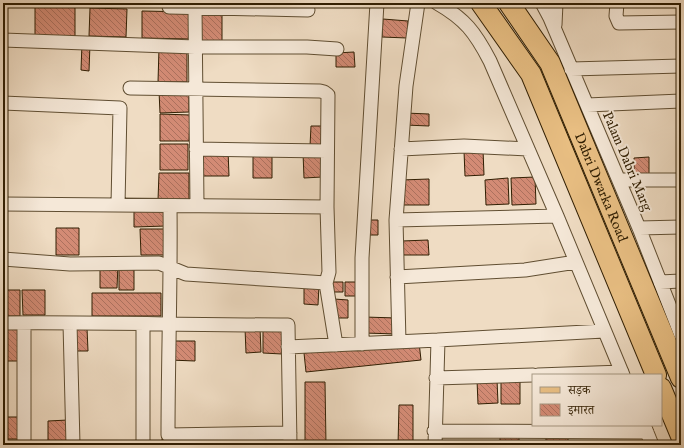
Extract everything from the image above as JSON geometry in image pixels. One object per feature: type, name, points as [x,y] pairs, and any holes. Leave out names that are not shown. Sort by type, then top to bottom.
[{"type":"main road","name":"Dabri Dwarka Road","points":[[481,3],[531,74],[656,374]]},
{"type":"main road","name":"Dabri Dwarka Road","points":[[509,3],[550,63],[681,378]]},
{"type":"main road","points":[[662,390],[681,436]]},
{"type":"street","points":[[169,3],[169,7],[195,9],[308,10]]},
{"type":"street","points":[[362,344],[362,250],[377,3]]},
{"type":"street","points":[[399,342],[396,277],[396,220],[406,86],[418,3]]},
{"type":"street","points":[[437,3],[464,20],[480,42],[557,216],[622,374]]},
{"type":"street","name":"Palam Dabri Marg","points":[[542,3],[620,180],[681,335]]},
{"type":"street","points":[[555,30],[556,3]]},
{"type":"street","points":[[617,3],[616,16],[619,23],[681,22]]},
{"type":"street","points":[[195,9],[197,205]]},
{"type":"street","points":[[3,40],[195,47],[308,47],[337,49]]},
{"type":"street","points":[[571,69],[681,66]]},
{"type":"street","points":[[130,88],[324,92],[328,99],[327,207],[329,272],[326,282],[336,345]]},
{"type":"street","points":[[587,105],[681,101]]},
{"type":"street","points":[[3,103],[120,108],[118,205]]},
{"type":"street","points":[[401,149],[464,146],[528,149]]},
{"type":"street","points":[[196,149],[327,151]]},
{"type":"street","points":[[620,180],[681,180]]},
{"type":"street","points":[[3,204],[327,207]]},
{"type":"street","points":[[3,323],[70,322],[143,324],[168,323],[200,325],[288,325],[290,439],[168,434],[168,323],[171,269],[170,206]]},
{"type":"street","points":[[396,220],[557,216]]},
{"type":"street","points":[[639,228],[681,227]]},
{"type":"street","points":[[3,259],[70,264],[159,263],[186,274],[326,282]]},
{"type":"street","points":[[396,277],[525,270],[576,262]]},
{"type":"street","points":[[660,282],[681,281]]},
{"type":"street","points":[[70,322],[73,445]]},
{"type":"street","points":[[24,323],[24,445]]},
{"type":"street","points":[[143,324],[144,445]]},
{"type":"street","points":[[288,347],[604,331]]},
{"type":"street","points":[[435,445],[434,431],[438,340]]},
{"type":"street","points":[[436,378],[532,375]]},
{"type":"street","points":[[434,431],[645,428],[652,445]]},
{"type":"building","points":[[126,3],[126,4],[107,4]]},
{"type":"building","points":[[140,3],[167,3],[167,6],[140,7]]},
{"type":"building","points":[[35,7],[75,7],[75,36],[35,36]]},
{"type":"building","points":[[90,8],[127,9],[126,37],[89,36]]},
{"type":"building","points":[[142,11],[190,12],[190,39],[142,38]]},
{"type":"building","points":[[196,11],[222,11],[222,42],[196,42]]},
{"type":"building","points":[[383,19],[408,21],[407,38],[382,37]]},
{"type":"building","points":[[82,43],[90,44],[89,71],[81,70]]},
{"type":"building","points":[[159,48],[187,49],[187,82],[158,82]]},
{"type":"building","points":[[354,52],[355,67],[336,67],[336,53]]},
{"type":"building","points":[[159,91],[189,91],[189,112],[160,113]]},
{"type":"building","points":[[405,113],[429,114],[429,126],[405,125]]},
{"type":"building","points":[[160,114],[190,115],[189,141],[160,141]]},
{"type":"building","points":[[311,126],[326,126],[325,147],[310,146]]},
{"type":"building","points":[[160,144],[188,144],[188,170],[160,170]]},
{"type":"building","points":[[228,150],[229,176],[200,176],[200,151]]},
{"type":"building","points":[[483,150],[484,175],[465,176],[464,151]]},
{"type":"building","points":[[253,153],[272,153],[272,178],[253,178]]},
{"type":"building","points":[[303,153],[321,153],[322,177],[304,178]]},
{"type":"building","points":[[649,157],[649,175],[634,175],[634,158]]},
{"type":"building","points":[[159,173],[189,173],[189,200],[158,200]]},
{"type":"building","points":[[535,177],[536,204],[512,205],[511,178]]},
{"type":"building","points":[[508,178],[509,204],[486,205],[485,180]]},
{"type":"building","points":[[429,179],[429,205],[402,205],[401,180]]},
{"type":"building","points":[[165,208],[166,226],[134,227],[134,209]]},
{"type":"building","points":[[364,220],[378,220],[378,235],[365,235]]},
{"type":"building","points":[[56,228],[79,228],[79,255],[56,255]]},
{"type":"building","points":[[140,229],[166,229],[167,255],[141,255]]},
{"type":"building","points":[[428,240],[429,255],[402,255],[402,241]]},
{"type":"building","points":[[100,264],[118,264],[117,288],[100,288]]},
{"type":"building","points":[[119,265],[134,265],[134,290],[119,290]]},
{"type":"building","points":[[331,282],[343,282],[343,292],[330,292]]},
{"type":"building","points":[[345,282],[360,282],[360,296],[345,296]]},
{"type":"building","points":[[304,285],[319,285],[318,305],[304,304]]},
{"type":"building","points":[[3,290],[20,290],[20,316],[3,316]]},
{"type":"building","points":[[22,290],[45,290],[45,315],[23,315]]},
{"type":"building","points":[[92,293],[161,293],[161,316],[92,316]]},
{"type":"building","points":[[334,299],[348,300],[348,318],[333,318]]},
{"type":"building","points":[[364,317],[397,318],[397,334],[364,333]]},
{"type":"building","points":[[71,328],[87,328],[88,351],[72,351]]},
{"type":"building","points":[[245,328],[260,328],[261,352],[246,353]]},
{"type":"building","points":[[263,328],[282,328],[282,354],[263,353]]},
{"type":"building","points":[[3,329],[21,330],[20,361],[3,361]]},
{"type":"building","points":[[171,341],[195,341],[195,361],[170,360]]},
{"type":"building","points":[[419,342],[421,360],[306,372],[304,353]]},
{"type":"building","points":[[477,380],[497,380],[498,403],[478,404]]},
{"type":"building","points":[[501,380],[520,380],[520,404],[501,404]]},
{"type":"building","points":[[305,382],[325,382],[326,445],[305,445]]},
{"type":"building","points":[[399,405],[413,405],[413,445],[398,445]]},
{"type":"building","points":[[3,417],[21,417],[21,439],[3,439]]},
{"type":"building","points":[[68,420],[68,442],[48,442],[48,421]]},
{"type":"building","points":[[286,434],[286,445],[249,445],[249,436]]},
{"type":"building","points":[[546,435],[568,435],[568,445],[546,445]]},
{"type":"building","points":[[246,436],[247,445],[221,445],[220,437]]},
{"type":"building","points":[[500,436],[519,437],[519,445],[500,445]]},
{"type":"building","points":[[182,437],[182,445],[163,445],[162,439]]}]
